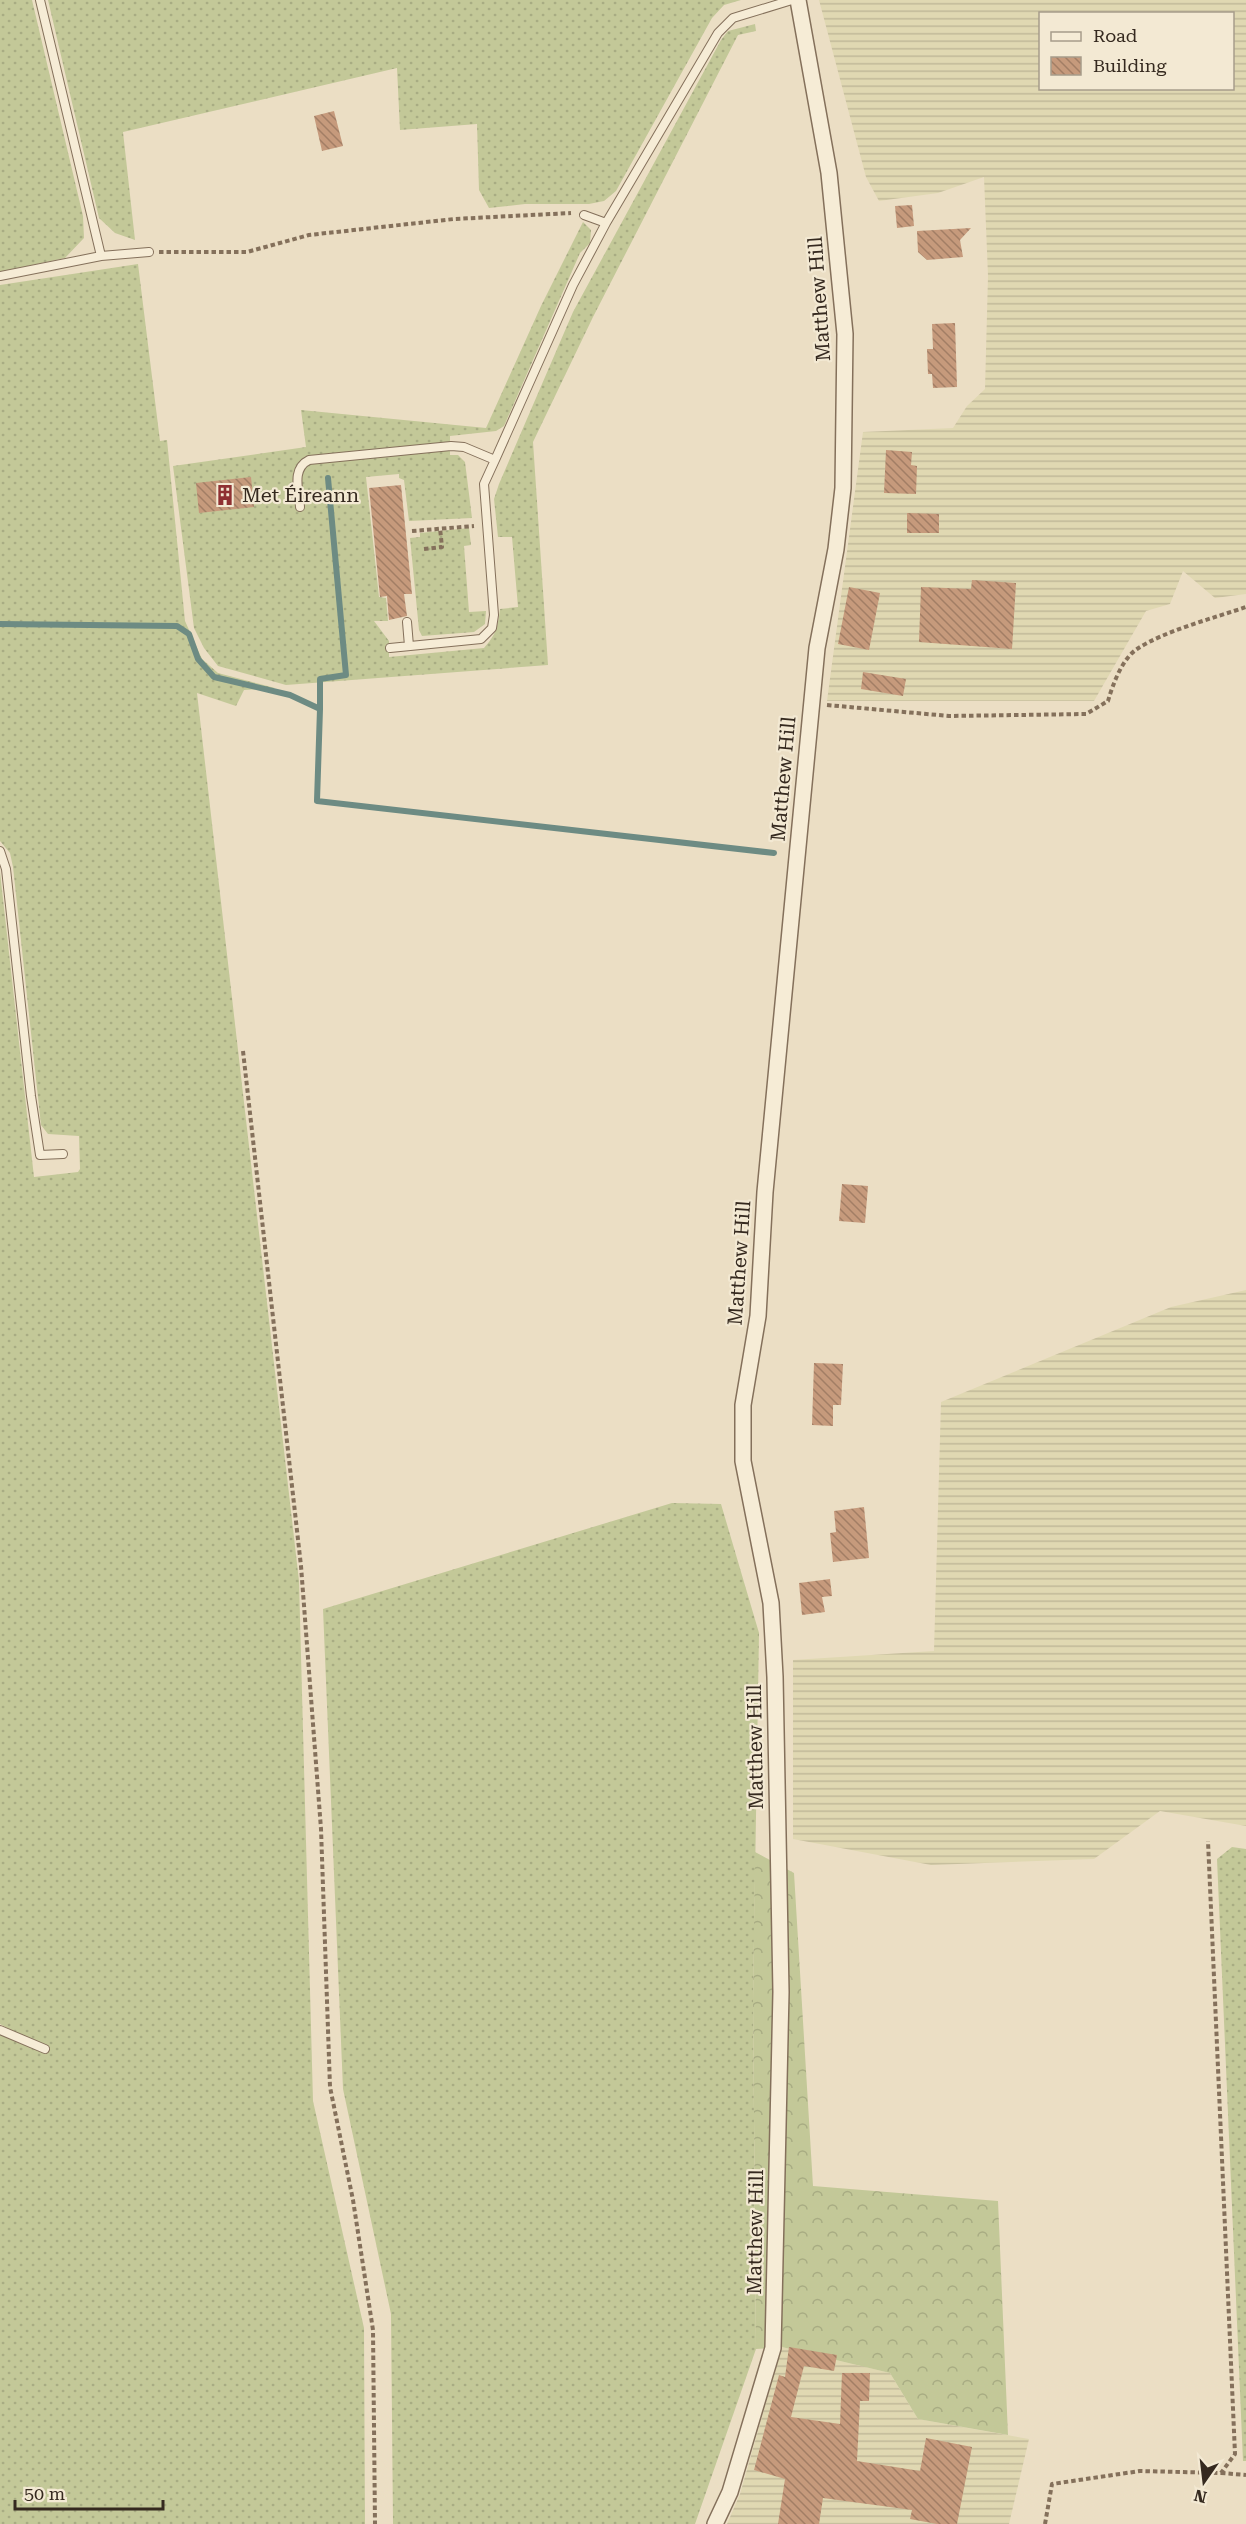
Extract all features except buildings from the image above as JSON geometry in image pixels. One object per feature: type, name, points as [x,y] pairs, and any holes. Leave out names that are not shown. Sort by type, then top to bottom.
[{"type":"street","name":"Matthew Hill","points":[[715,2524],[730,2492],[773,2348],[781,1992],[775,1677],[771,1603],[743,1461],[743,1405],[758,1316],[765,1192],[817,648],[836,549],[843,488],[845,334],[829,173],[798,0]]},
{"type":"lane","points":[[40,0],[101,256]]},
{"type":"lane","points":[[390,648],[481,639],[488,634],[494,615],[484,484],[573,285],[606,223],[723,25],[733,18],[792,0]]},
{"type":"lane","points":[[584,216],[606,223]]},
{"type":"lane","points":[[0,276],[101,256],[150,252]]},
{"type":"lane","points":[[300,507],[297,472],[302,463],[309,460],[450,446],[464,447],[495,460]]},
{"type":"lane","points":[[408,622],[410,646]]},
{"type":"lane","points":[[0,851],[6,869],[31,1096],[40,1155],[63,1154]]},
{"type":"lane","points":[[0,2030],[45,2049]]},
{"type":"path","points":[[150,252],[247,252],[309,235],[533,213],[575,213],[584,216]]},
{"type":"path","points":[[412,531],[474,524],[476,544],[489,543]]},
{"type":"path","points":[[424,549],[442,548],[440,528]]},
{"type":"path","points":[[812,704],[949,716],[1086,714],[1107,701],[1114,680],[1136,650],[1179,630],[1246,607]]},
{"type":"path","points":[[243,1050],[301,1566],[321,1829],[330,2087],[353,2200],[373,2330],[375,2524]]},
{"type":"path","points":[[1208,1841],[1235,2454],[1221,2473]]},
{"type":"path","points":[[1045,2524],[1052,2484],[1140,2471],[1246,2475]]},
{"type":"shaded area","points":[[819,0],[1246,0],[1246,594],[1215,598],[1183,571],[1170,604],[1146,611],[1094,701],[827,701],[863,432],[953,428],[967,406],[985,389],[988,276],[984,177],[938,193],[879,201],[866,177]]},
{"type":"shaded area","points":[[1246,1290],[1246,1826],[1160,1811],[1094,1859],[931,1865],[793,1839],[793,1660],[934,1651],[941,1402],[1171,1307]]},
{"type":"shaded area","points":[[782,2347],[890,2373],[918,2419],[1029,2439],[1009,2524],[727,2524],[740,2494]]},
{"type":"green space","points":[[0,0],[32,0],[83,216],[84,238],[65,258],[0,272]]},
{"type":"green space","points":[[48,0],[741,0],[724,5],[712,18],[616,191],[604,201],[589,204],[525,204],[489,208],[479,190],[477,124],[400,130],[397,68],[123,132],[135,240],[115,233],[99,218]]},
{"type":"green space","points":[[755,24],[756,31],[738,35],[593,317],[533,442],[548,665],[286,685],[218,666],[204,648],[194,628],[173,466],[306,447],[301,410],[486,428],[541,306],[583,222],[591,230],[590,243],[580,253],[504,426],[496,431],[450,436],[450,455],[458,455],[465,462],[472,518],[409,521],[404,480],[399,478],[399,474],[366,477],[379,597],[386,598],[388,621],[374,621],[389,641],[389,657],[484,648],[496,630],[500,609],[518,607],[512,537],[498,537],[494,499],[573,312],[721,40],[728,31]]},
{"type":"green space","points":[[138,264],[160,441],[167,440],[185,621],[202,659],[218,673],[275,688],[244,690],[236,706],[197,693],[299,1581],[313,2101],[364,2328],[365,2524],[0,2524],[0,2034],[21,2044],[25,2038],[0,2024],[0,872],[34,1177],[78,1172],[80,1169],[79,1136],[48,1134],[41,1125],[13,867],[10,853],[0,841],[0,285]]},
{"type":"green space","points":[[469,528],[471,545],[464,546],[469,612],[486,611],[485,624],[474,632],[422,636],[419,630],[410,538],[420,537],[420,533]]},
{"type":"green space","points":[[672,1503],[721,1504],[759,1633],[753,2000],[756,2349],[695,2524],[393,2524],[391,2314],[343,2089],[323,1609]]},
{"type":"green space","points":[[1232,1847],[1246,1849],[1246,2461],[1243,2461],[1217,1859]]},
{"type":"green space","points":[[755,1852],[794,1873],[813,2186],[998,2201],[1008,2435],[918,2419],[890,2373],[782,2347],[756,2349],[753,2000]]},
{"type":"waterway","points":[[0,624],[177,626],[189,634],[198,659],[214,677],[290,695],[320,709],[320,679],[346,675],[328,478]]},
{"type":"waterway","points":[[320,709],[317,801],[774,853]]},
{"type":"place","name":"Met Éireann","points":[[225,495]]}]
